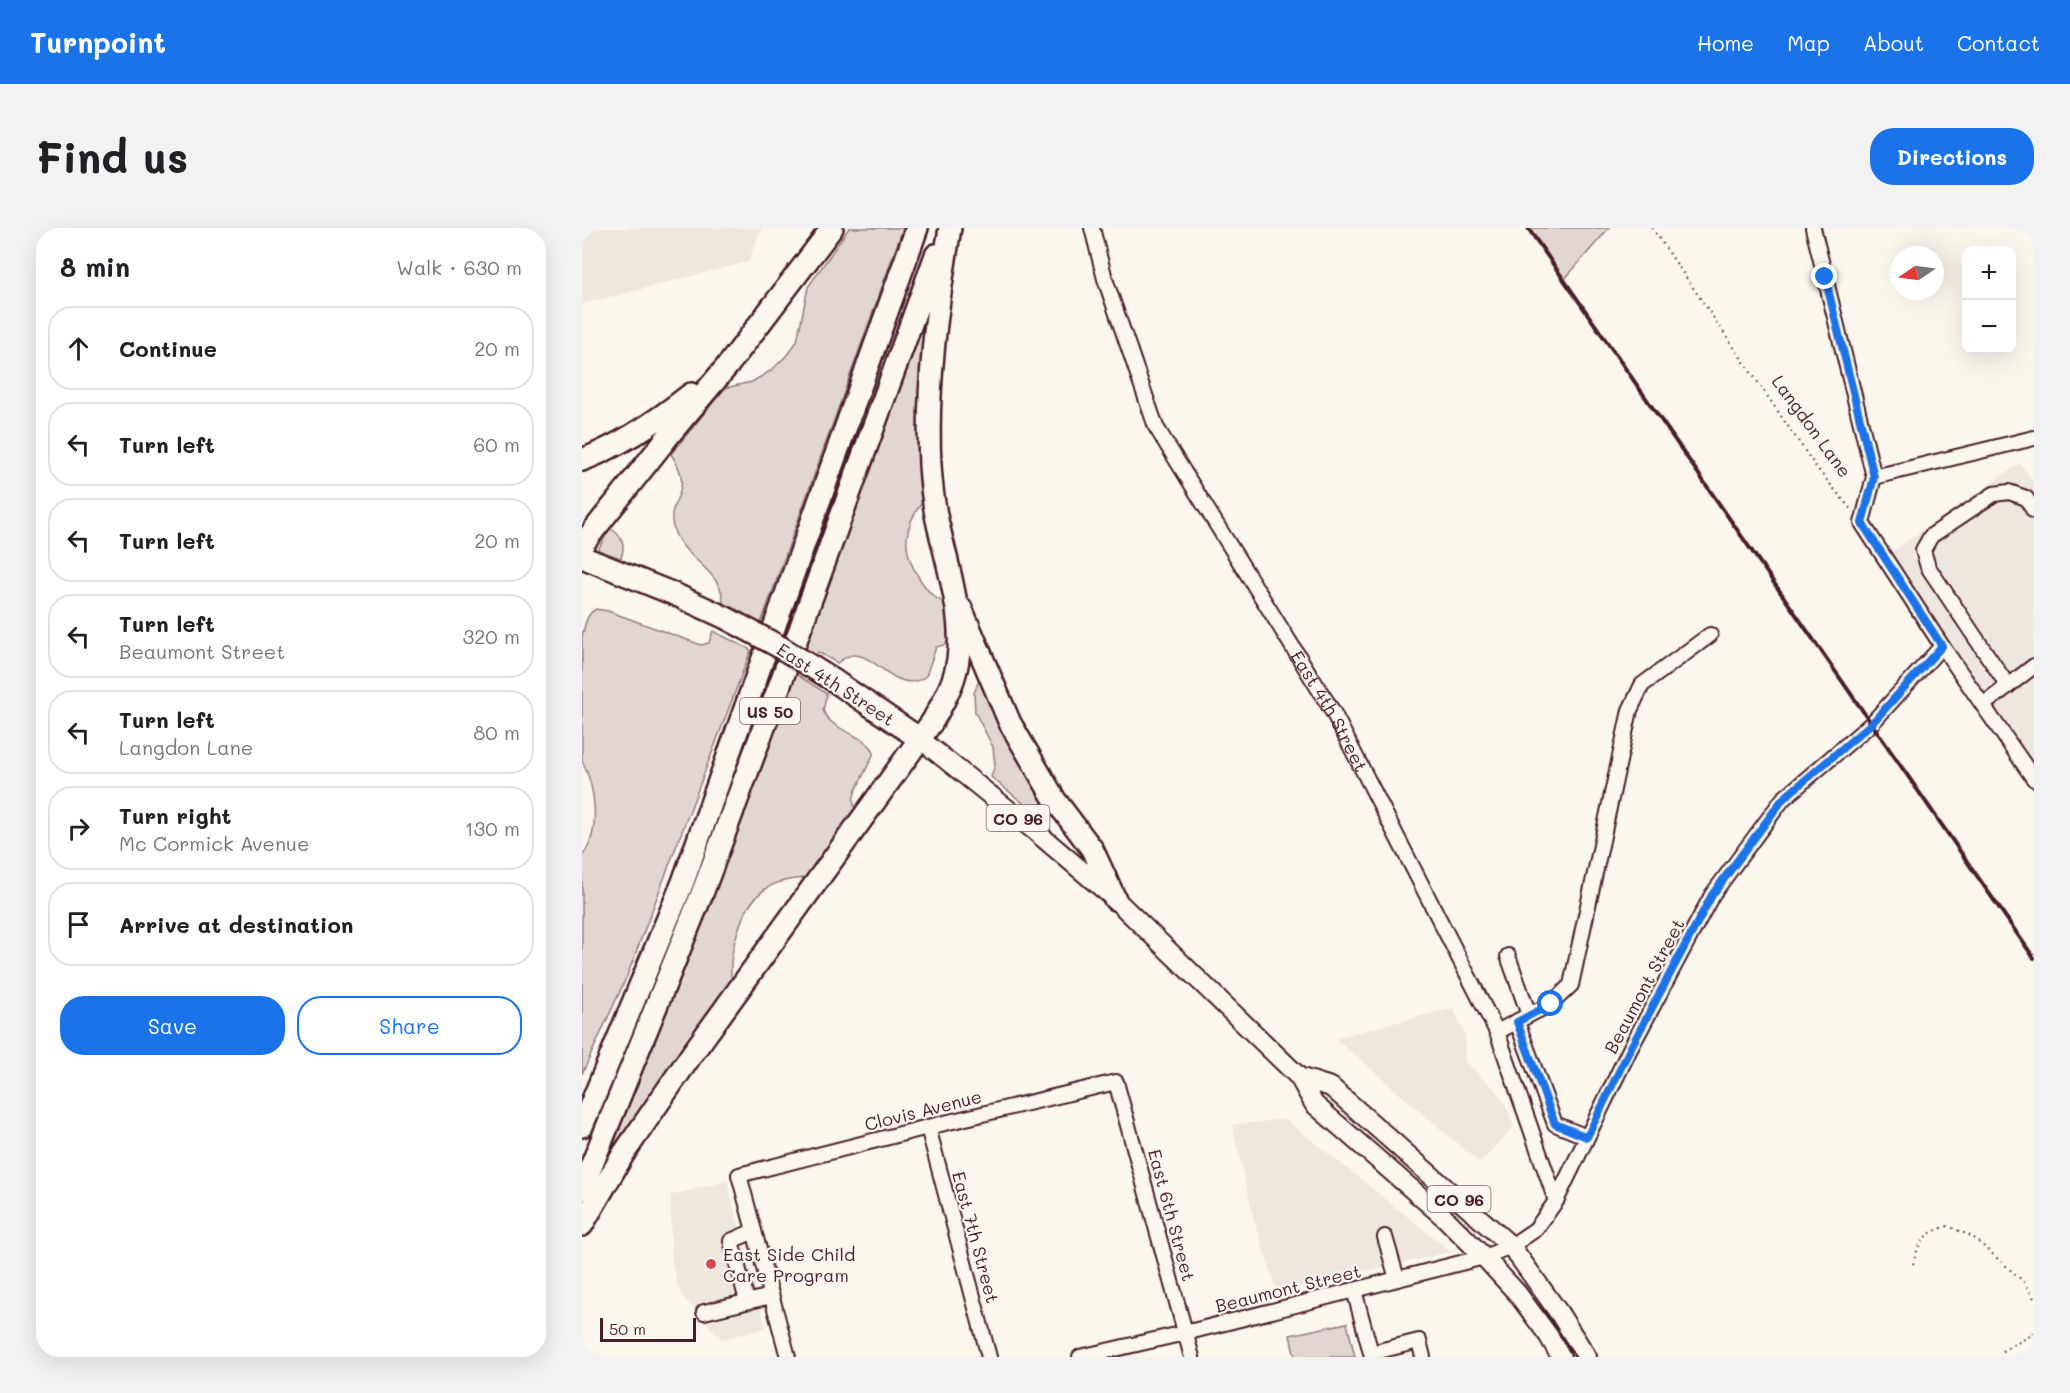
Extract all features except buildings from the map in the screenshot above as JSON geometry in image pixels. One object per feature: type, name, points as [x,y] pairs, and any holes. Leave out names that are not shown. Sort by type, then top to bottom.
[{"type":"highway","points":[[582,545],[729,364],[832,228]]},
{"type":"highway","name":"US 50","points":[[582,1126],[683,882],[917,228]]},
{"type":"highway","name":"US 50","points":[[582,1189],[703,891],[948,228]]},
{"type":"highway","name":"CO 96","points":[[948,228],[938,301],[930,420],[930,464],[935,512],[953,591],[1010,723],[1055,800],[1092,849],[1115,899]]},
{"type":"highway","points":[[582,460],[628,438],[662,418],[729,364]]},
{"type":"highway","name":"East 4th Street","points":[[582,557],[674,594],[780,647],[920,739]]},
{"type":"highway","points":[[582,1225],[624,1153],[686,1063],[920,739],[942,704],[955,676],[959,647],[953,591]]},
{"type":"main road","name":"East 4th Street","points":[[920,739],[1035,831],[1115,899],[1299,1077],[1314,1104],[1445,1218],[1484,1257],[1517,1293],[1561,1357]]},
{"type":"main road","name":"East 4th Street","points":[[1299,1077],[1331,1087],[1511,1246],[1587,1357]]},
{"type":"street","name":"East 4th Street","points":[[1092,228],[1105,279],[1155,427],[1333,712],[1497,1032],[1556,1201]]},
{"type":"street","points":[[1813,228],[1874,477],[1862,523],[1942,646],[2034,779]]},
{"type":"street","points":[[1874,477],[2034,438]]},
{"type":"street","points":[[2008,686],[1928,567],[1923,550],[1931,536],[1994,494],[2009,492],[2026,498],[2034,511]]},
{"type":"street","points":[[1497,1032],[1551,1004],[1571,986],[1630,710],[1642,685],[1710,635]]},
{"type":"street","name":"Beaumont Street","points":[[1080,1357],[1185,1333],[1484,1257],[1511,1246],[1536,1229],[1556,1201],[1630,1049],[1712,895],[1783,799],[1872,723],[1942,646]]},
{"type":"street","points":[[1983,705],[2034,666]]},
{"type":"street","points":[[1508,956],[1539,1082],[1555,1124]]},
{"type":"street","name":"Clovis Avenue","points":[[754,1231],[739,1175],[1116,1082]]},
{"type":"street","name":"East 6th Street","points":[[1116,1082],[1192,1357]]},
{"type":"street","points":[[1517,1090],[1539,1082]]},
{"type":"street","points":[[1532,1132],[1555,1124],[1587,1137]]},
{"type":"street","name":"East 7th Street","points":[[927,1127],[989,1357]]},
{"type":"street","points":[[747,1301],[731,1241],[754,1231],[788,1357]]},
{"type":"street","points":[[1384,1237],[1397,1279]]},
{"type":"street","points":[[1354,1290],[1368,1356],[1419,1341],[1423,1357]]},
{"type":"street","points":[[704,1312],[771,1296]]},
{"type":"path","name":"Langdon Lane","points":[[1652,228],[1816,467],[1862,523]]},
{"type":"path","points":[[1913,1264],[1920,1242],[1930,1232],[1948,1226],[1973,1237],[2023,1281],[2034,1298]]},
{"type":"path","points":[[2002,1351],[2032,1335],[2034,1328]]},
{"type":"shaded area","points":[[582,228],[762,228],[748,262],[582,304]]},
{"type":"shaded area","points":[[849,228],[903,228],[761,623],[723,604],[718,583],[687,551],[675,533],[672,512],[681,488],[681,479],[679,468],[671,454],[725,388],[752,382],[772,370],[790,352],[797,341],[808,287]]},
{"type":"shaded area","points":[[1528,228],[1609,228],[1564,280]]},
{"type":"shaded area","points":[[932,291],[924,500],[908,529],[907,548],[913,568],[927,590],[945,603],[951,643],[936,647],[926,676],[916,681],[906,681],[888,673],[862,656],[851,655],[837,663],[818,652],[816,655],[806,648]]},
{"type":"shaded area","points":[[2020,463],[2034,482],[2034,779],[1884,557]]},
{"type":"shaded area","points":[[610,528],[622,541],[621,558],[598,550]]},
{"type":"shaded area","points":[[596,609],[608,611],[701,645],[709,643],[713,631],[751,650],[627,976],[582,1074],[582,856],[592,835],[594,809],[587,771],[582,761],[582,636],[588,617]]},
{"type":"shaded area","points":[[796,674],[827,694],[823,710],[832,723],[862,740],[873,750],[873,755],[855,792],[853,801],[856,810],[808,878],[787,880],[772,885],[758,895],[750,906],[743,917],[734,945],[732,984],[612,1148]]},
{"type":"shaded area","points":[[981,675],[1047,798],[1033,811],[991,777],[995,765],[993,747],[975,712],[974,693]]},
{"type":"shaded area","points":[[1453,1008],[1465,1035],[1464,1061],[1496,1090],[1507,1108],[1514,1127],[1480,1163],[1335,1038]]},
{"type":"shaded area","points":[[1285,1119],[1451,1252],[1277,1291],[1254,1220],[1232,1125]]},
{"type":"shaded area","name":"East Side Child Care Program","points":[[727,1181],[766,1328],[722,1339],[683,1297],[678,1288],[671,1256],[671,1195]]},
{"type":"shaded area","points":[[1347,1323],[1355,1357],[1295,1357],[1290,1335]]},
{"type":"railway","points":[[1528,228],[2034,958]]},
{"type":"place","name":"East Side Child Care Program","points":[[711,1264]]},
{"type":"route","points":[[1551,1004],[1517,1022],[1555,1124],[1587,1137],[1630,1049],[1712,895],[1783,799],[1872,723],[1942,646],[1862,523],[1874,477],[1825,277]]}]
